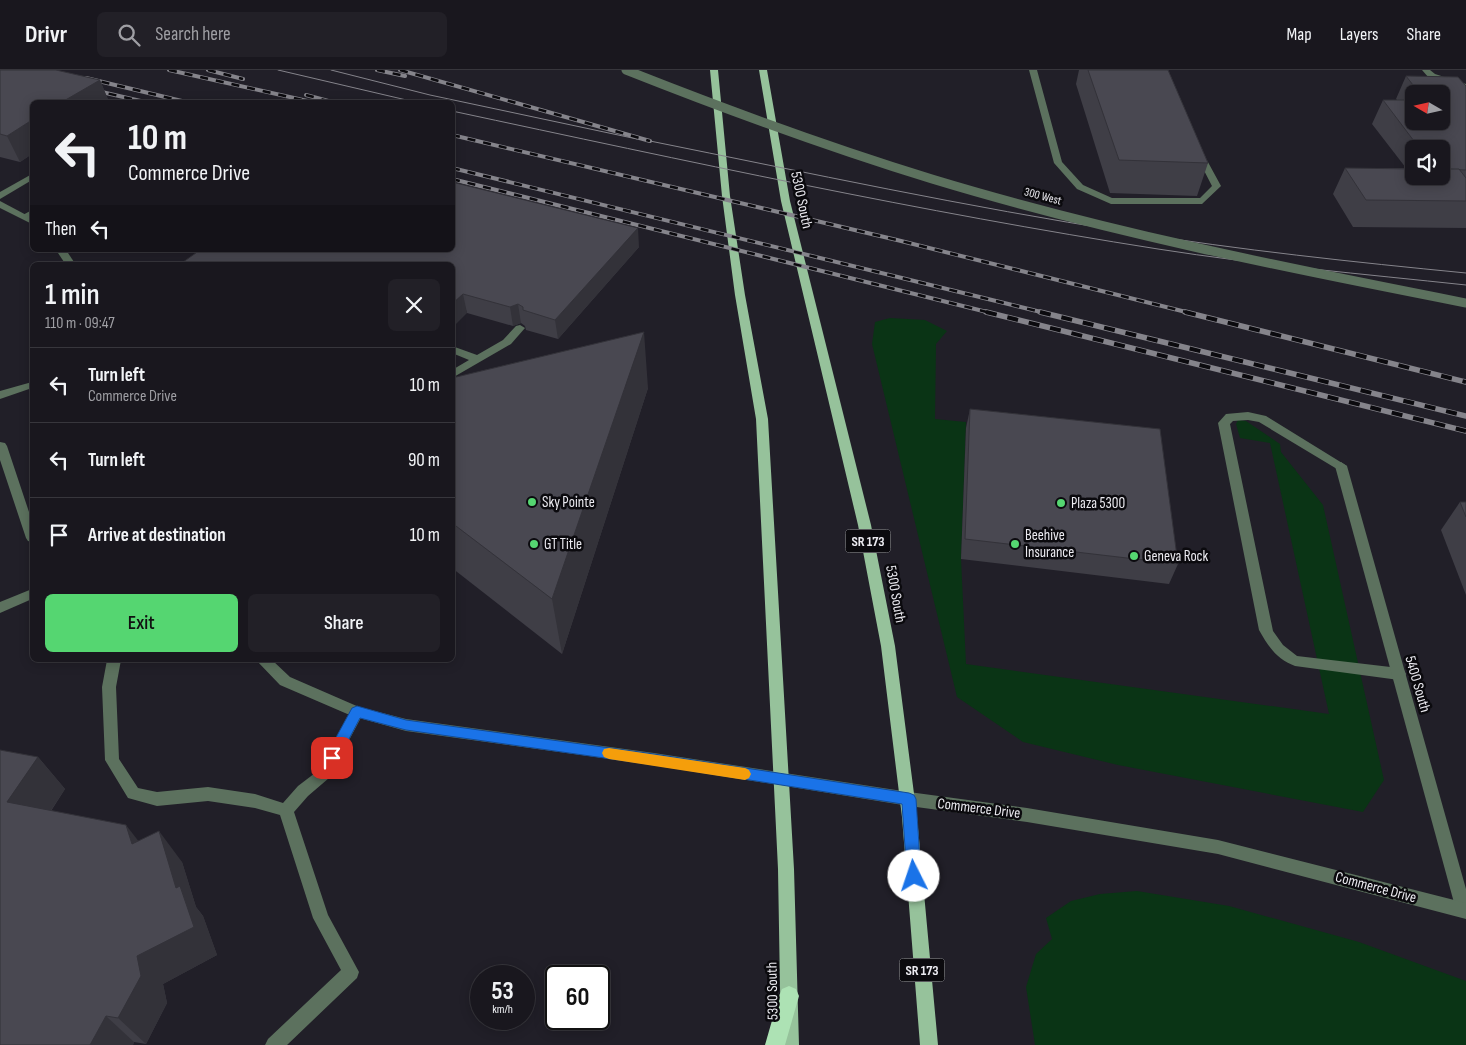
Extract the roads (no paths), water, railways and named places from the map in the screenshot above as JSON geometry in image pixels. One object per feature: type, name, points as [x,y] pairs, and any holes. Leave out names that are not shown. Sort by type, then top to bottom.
[{"type":"highway","points":[[775,1045],[790,996]]},
{"type":"main road","name":"5300 South","points":[[714,70],[726,196],[740,295],[762,418],[781,780],[790,996],[790,1045]]},
{"type":"main road","name":"5300 South","points":[[763,70],[774,148],[790,227],[850,464],[878,590],[900,727],[909,799],[929,1045]]},
{"type":"street","name":"300 West","points":[[626,70],[792,133],[950,183],[1044,209],[1250,259],[1466,303]]},
{"type":"street","points":[[1033,70],[1058,163],[1080,187],[1111,201],[1202,202],[1217,186],[1193,142]]},
{"type":"street","points":[[1426,70],[1432,76],[1465,87]]},
{"type":"street","points":[[0,196],[30,178]]},
{"type":"street","points":[[0,204],[30,217]]},
{"type":"street","points":[[455,373],[507,342],[520,328]]},
{"type":"street","points":[[455,349],[479,360]]},
{"type":"street","points":[[0,395],[30,386]]},
{"type":"street","name":"5400 South","points":[[1398,674],[1296,661],[1286,657],[1271,641],[1266,630],[1224,423],[1230,417],[1248,416],[1262,419],[1341,466],[1465,911]]},
{"type":"street","points":[[0,445],[30,532]]},
{"type":"street","points":[[0,608],[30,595]]},
{"type":"street","points":[[114,662],[109,687],[112,760],[132,793],[157,799],[208,794],[255,801],[286,810]]},
{"type":"street","name":"Commerce Drive","points":[[265,662],[285,681],[357,712],[406,725],[1026,815],[1218,847],[1465,911]]},
{"type":"street","points":[[286,810],[302,791],[324,774],[357,712]]},
{"type":"street","points":[[274,1045],[351,972],[321,918],[286,810]]},
{"type":"tram line","points":[[278,70],[406,100]]},
{"type":"tram line","points":[[331,70],[454,100]]},
{"type":"tram line","points":[[455,100],[637,139]]},
{"type":"tram line","points":[[455,112],[804,185],[981,219],[1235,260],[1466,285]]},
{"type":"tram line","points":[[650,141],[948,201],[1128,232],[1297,255],[1466,273]]},
{"type":"railway","points":[[169,70],[303,100]]},
{"type":"railway","points":[[208,70],[243,79]]},
{"type":"railway","points":[[377,70],[405,76]]},
{"type":"railway","points":[[400,70],[650,141]]},
{"type":"railway","points":[[86,78],[178,100]]},
{"type":"railway","points":[[93,90],[136,100]]},
{"type":"railway","points":[[306,95],[325,100]]},
{"type":"railway","points":[[455,136],[897,240],[1190,313]]},
{"type":"railway","points":[[455,169],[1045,313]]},
{"type":"railway","points":[[455,180],[991,313]]},
{"type":"railway","points":[[986,312],[1466,431]]},
{"type":"railway","points":[[1040,312],[1466,416]]},
{"type":"railway","points":[[1185,312],[1466,382]]},
{"type":"place","name":"Sky Pointe","points":[[532,502]]},
{"type":"place","name":"Plaza 5300","points":[[1061,503]]},
{"type":"place","name":"GT Title","points":[[534,544]]},
{"type":"place","name":"Beehive Insurance","points":[[1015,544]]},
{"type":"place","name":"Geneva Rock","points":[[1134,556]]}]
